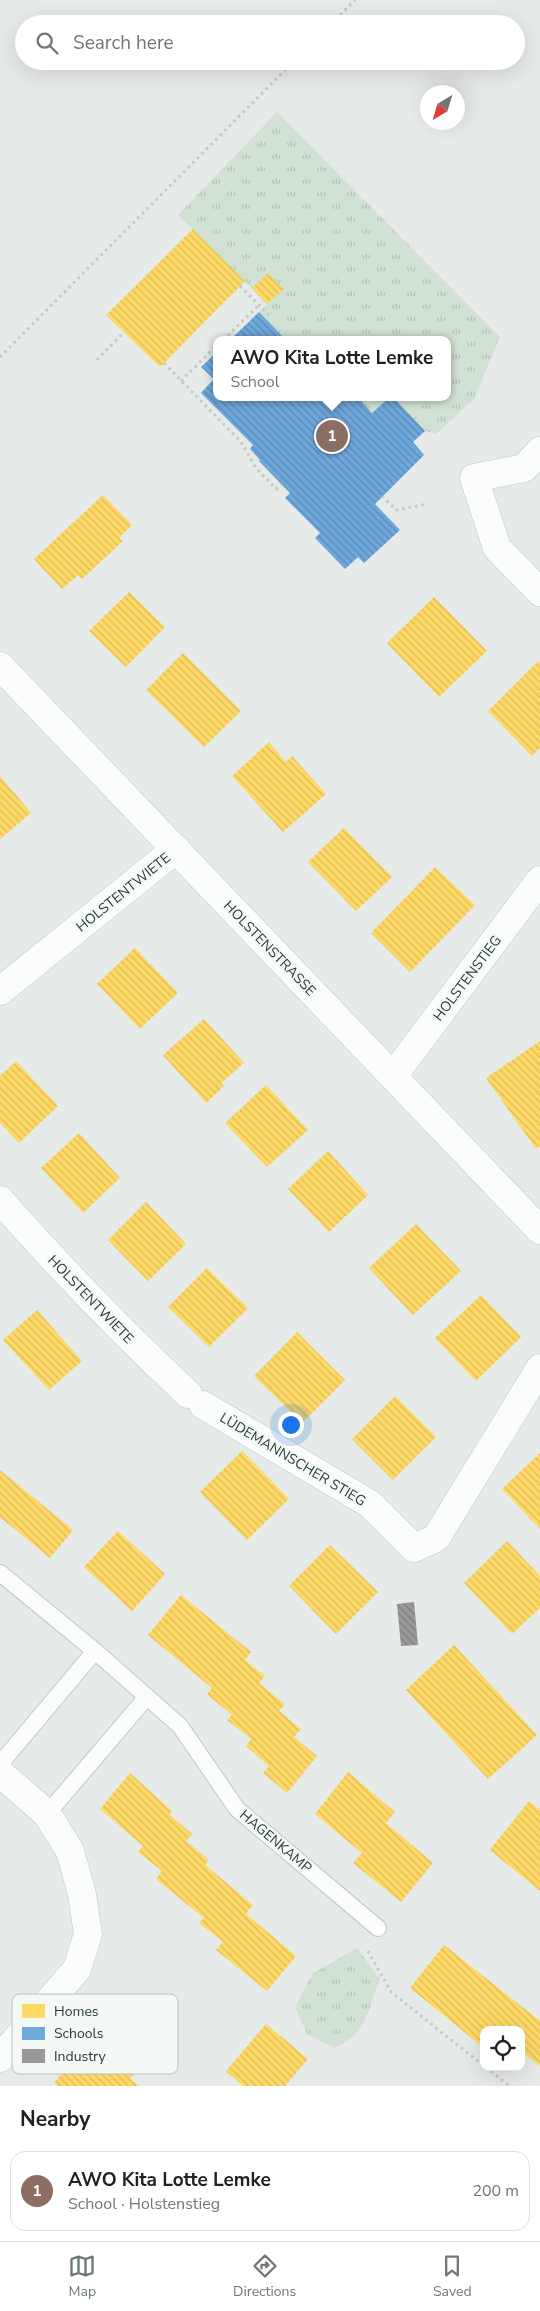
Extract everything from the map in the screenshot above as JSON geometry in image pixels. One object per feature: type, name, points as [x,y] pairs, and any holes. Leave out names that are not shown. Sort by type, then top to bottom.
[{"type":"street","points":[[540,452],[524,468],[474,478],[497,548],[540,592]]},
{"type":"street","name":"HOLSTENSTRASSE","points":[[0,666],[540,1230]]},
{"type":"street","name":"HOLSTENTWIETE","points":[[0,991],[176,850]]},
{"type":"street","name":"HOLSTENSTIEG","points":[[393,1076],[540,880]]},
{"type":"street","name":"HOLSTENTWIETE","points":[[0,1200],[49,1256],[132,1342],[196,1400]]},
{"type":"street","name":"LÜDEMANNSCHER STIEG","points":[[196,1400],[370,1504],[414,1548],[436,1538],[540,1368]]},
{"type":"street","points":[[0,1772],[47,1814],[70,1852],[82,1894],[88,1934],[77,1969],[55,1994]]},
{"type":"street","points":[[0,2058],[12,2044]]},
{"type":"lane","name":"HAGENKAMP","points":[[0,1573],[95,1651],[180,1726],[237,1808],[378,1928]]},
{"type":"lane","points":[[0,1764],[95,1651]]},
{"type":"lane","points":[[47,1814],[146,1698]]},
{"type":"path","points":[[340,15],[355,0]]},
{"type":"path","points":[[0,357],[285,70]]},
{"type":"path","points":[[240,286],[269,316]]},
{"type":"path","points":[[227,336],[259,305]]},
{"type":"path","points":[[97,360],[124,332]]},
{"type":"path","points":[[181,381],[213,349]]},
{"type":"path","points":[[164,363],[241,442],[256,468],[276,489],[281,484]]},
{"type":"path","points":[[382,496],[396,510],[427,504]]},
{"type":"path","points":[[378,1928],[365,1946],[391,1992],[480,2062]]},
{"type":"path","points":[[491,2071],[509,2086]]},
{"type":"green space","points":[[277,112],[500,337],[474,399],[436,434],[425,431],[397,401],[451,401],[451,336],[282,336],[259,312],[267,304],[178,215]]},
{"type":"green space","points":[[362,401],[386,401],[372,413]]},
{"type":"green space","points":[[357,1948],[380,1979],[361,2027],[355,2035],[335,2048],[307,2034],[295,2007],[313,1973]]},
{"type":"building: Homes","points":[[193,229],[245,281],[160,367],[106,315]]},
{"type":"building: Homes","points":[[268,273],[284,289],[267,304],[252,288]]},
{"type":"building: Homes","points":[[103,495],[132,525],[119,538],[123,541],[82,579],[78,575],[62,589],[34,559]]},
{"type":"building: Homes","points":[[129,592],[165,627],[126,667],[89,631]]},
{"type":"building: Homes","points":[[434,597],[487,651],[439,697],[387,643]]},
{"type":"building: Homes","points":[[183,653],[241,711],[204,747],[146,690]]},
{"type":"building: Homes","points":[[538,661],[540,663],[540,748],[532,756],[488,711]]},
{"type":"building: Homes","points":[[269,742],[286,762],[292,756],[326,794],[283,832],[232,776]]},
{"type":"building: Homes","points":[[0,776],[31,813],[0,839]]},
{"type":"building: Homes","points":[[344,828],[392,877],[356,911],[308,862]]},
{"type":"building: Homes","points":[[435,867],[475,905],[410,972],[371,933]]},
{"type":"building: Homes","points":[[135,948],[178,993],[140,1029],[97,984]]},
{"type":"building: Homes","points":[[204,1019],[244,1063],[221,1083],[224,1086],[206,1103],[163,1055]]},
{"type":"building: Homes","points":[[540,1041],[540,1146],[536,1149],[486,1078]]},
{"type":"building: Homes","points":[[16,1061],[58,1106],[19,1143],[0,1123],[0,1076]]},
{"type":"building: Homes","points":[[266,1085],[308,1130],[267,1167],[225,1123]]},
{"type":"building: Homes","points":[[79,1133],[120,1178],[83,1213],[41,1168]]},
{"type":"building: Homes","points":[[328,1151],[368,1195],[329,1232],[288,1189]]},
{"type":"building: Homes","points":[[146,1202],[186,1244],[148,1281],[108,1240]]},
{"type":"building: Homes","points":[[416,1224],[461,1271],[413,1315],[369,1268]]},
{"type":"building: Homes","points":[[207,1268],[248,1308],[209,1347],[168,1307]]},
{"type":"building: Homes","points":[[481,1295],[521,1337],[476,1381],[435,1338]]},
{"type":"building: Homes","points":[[37,1310],[82,1361],[49,1390],[3,1340]]},
{"type":"building: Homes","points":[[297,1332],[345,1380],[302,1423],[254,1376]]},
{"type":"building: Homes","points":[[395,1396],[436,1437],[393,1480],[352,1439]]},
{"type":"building: Homes","points":[[242,1451],[289,1499],[247,1540],[200,1492]]},
{"type":"building: Homes","points":[[540,1453],[540,1529],[502,1489]]},
{"type":"building: Homes","points":[[0,1470],[73,1530],[50,1558],[0,1517]]},
{"type":"building: Homes","points":[[118,1531],[165,1574],[132,1611],[84,1567]]},
{"type":"building: Homes","points":[[507,1541],[540,1576],[540,1608],[512,1634],[464,1583]]},
{"type":"building: Homes","points":[[330,1545],[378,1592],[336,1634],[289,1586]]},
{"type":"building: Homes","points":[[181,1595],[251,1652],[245,1660],[265,1676],[259,1683],[285,1704],[279,1711],[301,1729],[294,1737],[317,1756],[287,1793],[263,1773],[269,1766],[246,1746],[251,1739],[227,1720],[232,1715],[207,1694],[212,1688],[148,1635]]},
{"type":"building: Homes","points":[[454,1645],[537,1735],[488,1779],[406,1690]]},
{"type":"building: Homes","points":[[348,1772],[395,1812],[386,1823],[433,1863],[401,1902],[353,1863],[362,1853],[315,1814]]},
{"type":"building: Homes","points":[[130,1773],[172,1811],[169,1814],[192,1834],[186,1841],[209,1860],[205,1865],[253,1905],[246,1914],[296,1956],[267,1991],[216,1950],[223,1942],[199,1923],[204,1918],[156,1879],[162,1871],[138,1852],[143,1846],[100,1809]]},
{"type":"building: Homes","points":[[529,1801],[540,1810],[540,1891],[490,1850]]},
{"type":"building: Homes","points":[[444,1945],[540,2021],[540,2066],[525,2054],[525,2026],[480,2026],[480,2045],[410,1988]]},
{"type":"building: Homes","points":[[266,2024],[308,2059],[285,2086],[243,2086],[226,2071]]},
{"type":"building: Homes","points":[[61,2074],[134,2074],[130,2079],[139,2086],[58,2086],[54,2083]]},
{"type":"building: Schools","points":[[259,312],[282,336],[234,336]]},
{"type":"building: Schools","points":[[213,356],[213,378],[201,367]]},
{"type":"building: Schools","points":[[213,380],[213,401],[362,401],[372,413],[386,401],[397,401],[425,431],[413,442],[424,455],[375,504],[400,530],[364,563],[358,557],[345,569],[315,538],[320,533],[285,498],[290,493],[259,461],[250,449],[253,445],[201,393]]},
{"type":"building: Industry","points":[[414,1602],[418,1645],[401,1646],[397,1604]]},
{"type":"place","name":"AWO Kita Lotte Lemke","points":[[332,436]]}]
